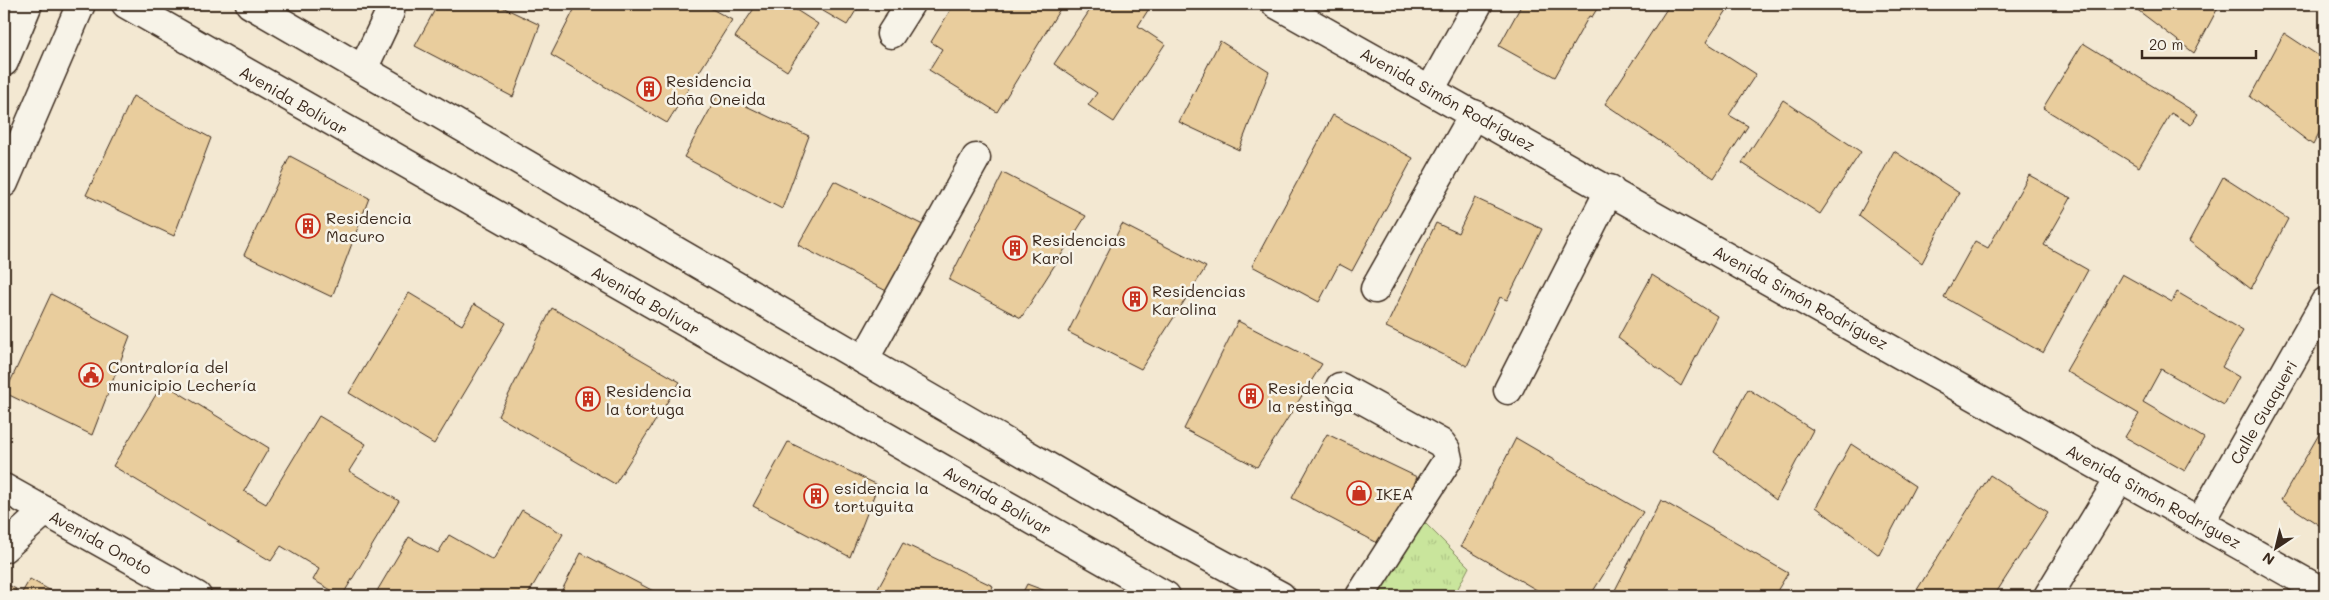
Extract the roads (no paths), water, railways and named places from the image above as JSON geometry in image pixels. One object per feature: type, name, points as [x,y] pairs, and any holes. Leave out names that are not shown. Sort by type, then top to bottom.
[{"type":"street","points":[[4,62],[28,4]]},
{"type":"street","points":[[4,183],[81,4]]},
{"type":"street","name":"Avenida Bolívar","points":[[126,4],[1166,596]]},
{"type":"street","points":[[363,69],[390,12],[390,4]]},
{"type":"street","points":[[891,34],[910,4]]},
{"type":"street","name":"Avenida Simón Rodríguez","points":[[1276,4],[1610,189],[2325,593]]},
{"type":"street","points":[[1430,90],[1478,4]]},
{"type":"street","points":[[254,5],[1133,516],[1281,596]]},
{"type":"street","points":[[1375,289],[1474,114]]},
{"type":"street","points":[[864,360],[976,158]]},
{"type":"street","points":[[1508,390],[1610,189]]},
{"type":"street","name":"Calle Guaqueri","points":[[2200,522],[2325,302]]},
{"type":"street","points":[[1340,388],[1441,443],[1446,450],[1448,459],[1360,596]]},
{"type":"street","points":[[2048,596],[2120,478]]},
{"type":"street","name":"Avenida Onoto","points":[[4,488],[197,596]]},
{"type":"street","points":[[4,548],[45,511]]},
{"type":"place","name":"Residencia doña Oneida","points":[[649,89]]},
{"type":"place","name":"Residencia Macuro","points":[[308,226]]},
{"type":"place","name":"Residencias Karol","points":[[1015,248]]},
{"type":"place","name":"Residencias Karolina","points":[[1135,299]]},
{"type":"place","name":"Contraloría del municipio Lechería","points":[[91,375]]},
{"type":"place","name":"Residencia la restinga","points":[[1251,396]]},
{"type":"place","name":"Residencia la tortuga","points":[[588,399]]},
{"type":"place","name":"IKEA","points":[[1359,493]]},
{"type":"place","name":"esidencia la tortuguita","points":[[816,496]]}]
